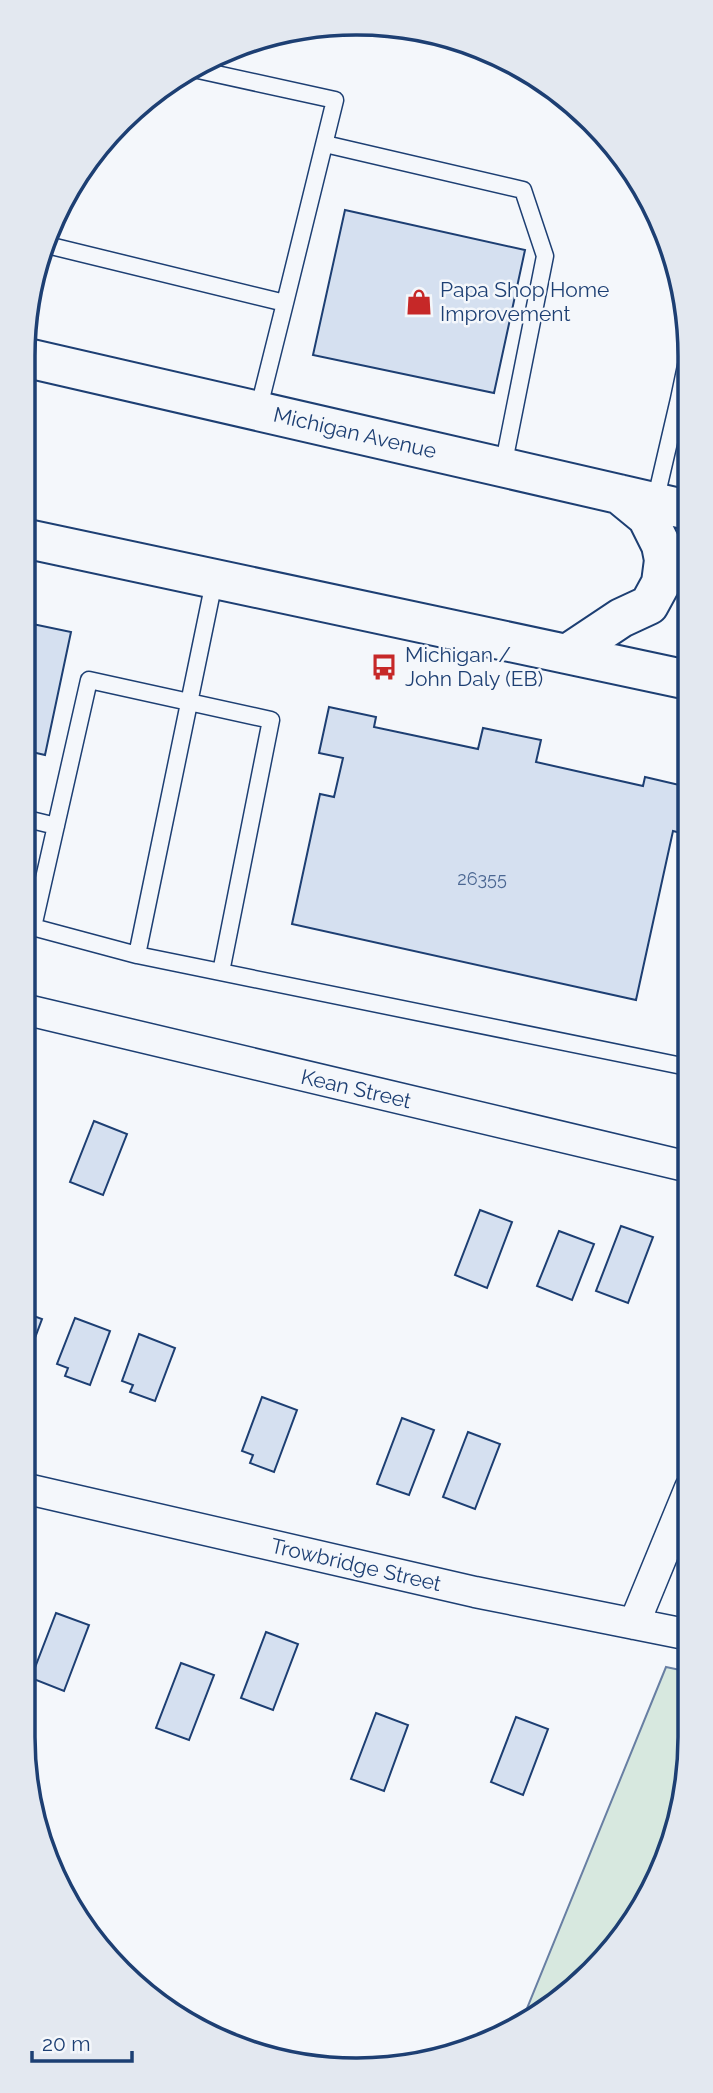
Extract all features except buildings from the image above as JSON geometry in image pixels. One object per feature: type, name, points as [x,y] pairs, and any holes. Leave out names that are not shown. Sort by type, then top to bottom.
[{"type":"main road","name":"Michigan Avenue","points":[[35,360],[654,502]]},
{"type":"main road","points":[[566,653],[621,618],[649,605],[661,583],[664,560],[662,545],[647,517],[654,502]]},
{"type":"main road","points":[[35,540],[678,678]]},
{"type":"street","name":"Kean Street","points":[[35,1012],[678,1164]]},
{"type":"street","name":"Trowbridge Street","points":[[35,1491],[475,1592],[678,1633]]},
{"type":"street","points":[[634,1624],[678,1517]]},
{"type":"lane","points":[[207,72],[335,100],[258,411]]},
{"type":"lane","points":[[325,144],[523,190],[545,256],[503,467]]},
{"type":"lane","points":[[54,246],[285,303]]},
{"type":"lane","points":[[654,502],[678,418]]},
{"type":"lane","points":[[137,955],[215,577]]},
{"type":"lane","points":[[35,901],[56,826],[89,680],[271,720],[220,972]]},
{"type":"lane","points":[[35,821],[56,826]]},
{"type":"lane","points":[[35,928],[137,955],[678,1062]]},
{"type":"shaded area","points":[[666,1667],[678,1670],[675,1778],[667,1820],[654,1860],[635,1897],[612,1932],[584,1964],[552,1992],[527,2009]]},
{"type":"place","name":"Papa Shop Home Improvement","points":[[419,302]]},
{"type":"place","name":"Michigan / John Daly (EB)","points":[[384,667]]}]
